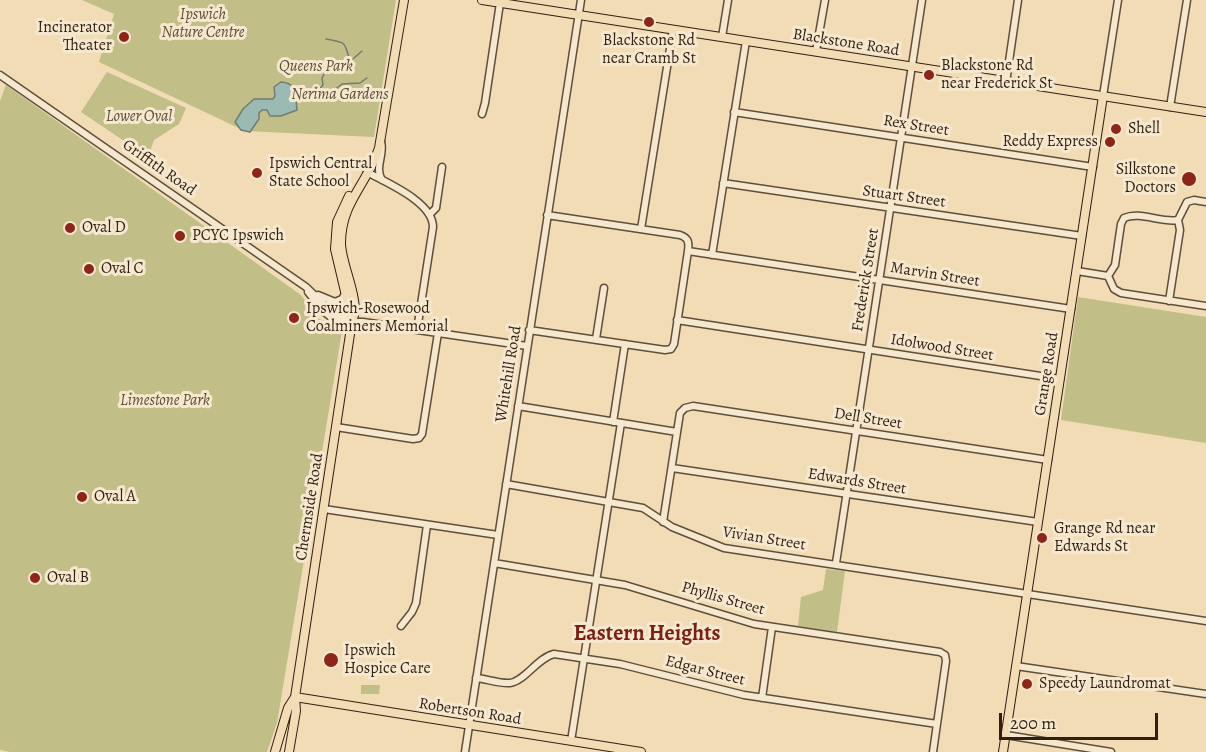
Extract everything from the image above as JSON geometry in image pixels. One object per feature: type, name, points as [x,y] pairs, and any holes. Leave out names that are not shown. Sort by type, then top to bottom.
[{"type":"main road","name":"Chermside Road","points":[[352,321],[336,257],[335,233],[344,204],[376,157],[381,140],[404,0]]},
{"type":"main road","name":"Blackstone Road","points":[[482,0],[1206,112]]},
{"type":"main road","name":"Grange Road","points":[[1003,752],[1104,96]]},
{"type":"main road","name":"Chermside Road","points":[[289,752],[296,711],[295,698],[355,308],[341,254],[341,235],[346,211],[361,181]]},
{"type":"main road","name":"Chermside Road","points":[[275,752],[288,708],[295,698]]},
{"type":"main road","name":"Robertson Road","points":[[295,698],[641,752]]},
{"type":"street","name":"Whitehill Road","points":[[465,752],[581,0]]},
{"type":"street","points":[[722,37],[728,0]]},
{"type":"street","points":[[816,51],[825,0]]},
{"type":"street","name":"Frederick Street","points":[[836,564],[922,0]]},
{"type":"street","points":[[1006,82],[1018,0]]},
{"type":"street","name":"Grange Road","points":[[1104,96],[1118,0]]},
{"type":"street","points":[[1170,107],[1187,0]]},
{"type":"street","points":[[482,114],[486,103],[500,3]]},
{"type":"street","points":[[641,229],[674,30]]},
{"type":"street","points":[[712,255],[746,41]]},
{"type":"street","name":"Griffith Road","points":[[0,75],[302,284],[332,312],[352,321]]},
{"type":"street","name":"Rex Street","points":[[734,112],[1093,167]]},
{"type":"street","points":[[381,140],[383,150],[378,172],[383,181]]},
{"type":"street","points":[[430,214],[436,208],[442,168]]},
{"type":"street","points":[[367,172],[410,196],[430,214],[433,226],[417,330]]},
{"type":"street","name":"Stuart Street","points":[[723,183],[1082,236]]},
{"type":"street","points":[[1169,301],[1180,230],[1178,220],[1187,202],[1194,200],[1206,202]]},
{"type":"street","points":[[530,330],[671,349],[674,344],[688,251],[689,243],[683,236],[547,215]]},
{"type":"street","points":[[1108,276],[1115,265],[1121,224],[1124,218],[1133,216],[1178,220]]},
{"type":"street","name":"Marvin Street","points":[[688,251],[1071,309]]},
{"type":"street","points":[[1077,271],[1108,276]]},
{"type":"street","points":[[1108,276],[1114,289],[1121,293],[1206,306]]},
{"type":"street","name":"Griffith Road","points":[[302,284],[328,316],[341,321],[527,346]]},
{"type":"street","points":[[596,339],[604,288]]},
{"type":"street","points":[[314,293],[335,302],[341,300],[345,294]]},
{"type":"street","name":"Idolwood Street","points":[[677,320],[1060,379]]},
{"type":"street","points":[[336,428],[419,438],[422,434],[438,333]]},
{"type":"street","points":[[613,422],[625,344]]},
{"type":"street","points":[[518,406],[677,432],[663,522]]},
{"type":"street","name":"Dell Street","points":[[677,432],[680,412],[693,406],[1048,460]]},
{"type":"street","points":[[571,741],[621,423]]},
{"type":"street","name":"Edwards Street","points":[[672,468],[1038,522]]},
{"type":"street","name":"Vivian Street","points":[[506,484],[644,508],[663,522],[691,536],[724,548],[1206,621]]},
{"type":"street","points":[[324,509],[498,535]]},
{"type":"street","points":[[400,626],[412,612],[416,603],[427,525]]},
{"type":"street","name":"Phyllis Street","points":[[494,563],[625,585],[754,624],[940,652],[945,655],[946,661],[937,724]]},
{"type":"street","points":[[762,698],[772,627]]},
{"type":"street","name":"Edgar Street","points":[[476,678],[508,683],[515,681],[545,656],[554,654],[620,664],[762,698],[937,724]]},
{"type":"street","points":[[1016,666],[1206,694]]},
{"type":"street","points":[[933,752],[937,724]]},
{"type":"street","points":[[1006,735],[1111,752]]},
{"type":"green space","name":"Queens Park","points":[[82,0],[396,0],[374,137],[245,131],[99,62],[114,14]]},
{"type":"green space","name":"Lower Oval","points":[[107,72],[186,108],[179,124],[154,140],[148,157],[81,112]]},
{"type":"green space","name":"Limestone Park","points":[[6,85],[301,295],[319,319],[341,328],[277,723],[267,752],[10,752],[0,750],[0,101]]},
{"type":"green space","points":[[1078,297],[1206,317],[1206,443],[1061,420]]},
{"type":"green space","points":[[826,569],[845,571],[837,632],[798,626],[801,597],[823,590]]},
{"type":"green space","points":[[361,685],[380,685],[379,694],[361,694]]},
{"type":"water","points":[[281,82],[293,88],[297,110],[281,116],[270,116],[267,110],[262,110],[250,132],[241,130],[235,122],[243,109],[254,99],[273,99],[274,87]]},
{"type":"waterway","points":[[326,39],[344,44],[350,60]]},
{"type":"waterway","points":[[316,93],[323,85],[322,78],[326,71],[347,64],[362,51]]},
{"type":"waterway","points":[[296,95],[329,94],[342,84],[360,83],[367,78]]},
{"type":"place","name":"Blackstone Rd near Cramb St","points":[[649,22]]},
{"type":"place","name":"Incinerator Theater","points":[[124,37]]},
{"type":"place","name":"Blackstone Rd near Frederick St","points":[[929,75]]},
{"type":"place","name":"Shell","points":[[1116,129]]},
{"type":"place","name":"Reddy Express","points":[[1110,142]]},
{"type":"place","name":"Ipswich Central State School","points":[[257,173]]},
{"type":"place","name":"Silkstone Doctors","points":[[1189,179]]},
{"type":"place","name":"Oval D","points":[[70,228]]},
{"type":"place","name":"PCYC Ipswich","points":[[180,236]]},
{"type":"place","name":"Oval C","points":[[89,269]]},
{"type":"place","name":"Ipswich-Rosewood Coalminers Memorial","points":[[294,318]]},
{"type":"place","name":"Oval A","points":[[82,497]]},
{"type":"place","name":"Grange Rd near Edwards St","points":[[1042,538]]},
{"type":"place","name":"Oval B","points":[[35,578]]},
{"type":"place","name":"Ipswich Hospice Care","points":[[331,660]]},
{"type":"place","name":"Speedy Laundromat","points":[[1027,684]]},
{"type":"district","name":"Eastern Heights","points":[[647,635]]},
{"type":"park label","name":"Ipswich Nature Centre","points":[[203,24]]},
{"type":"park label","name":"Nerima Gardens","points":[[340,95]]}]
